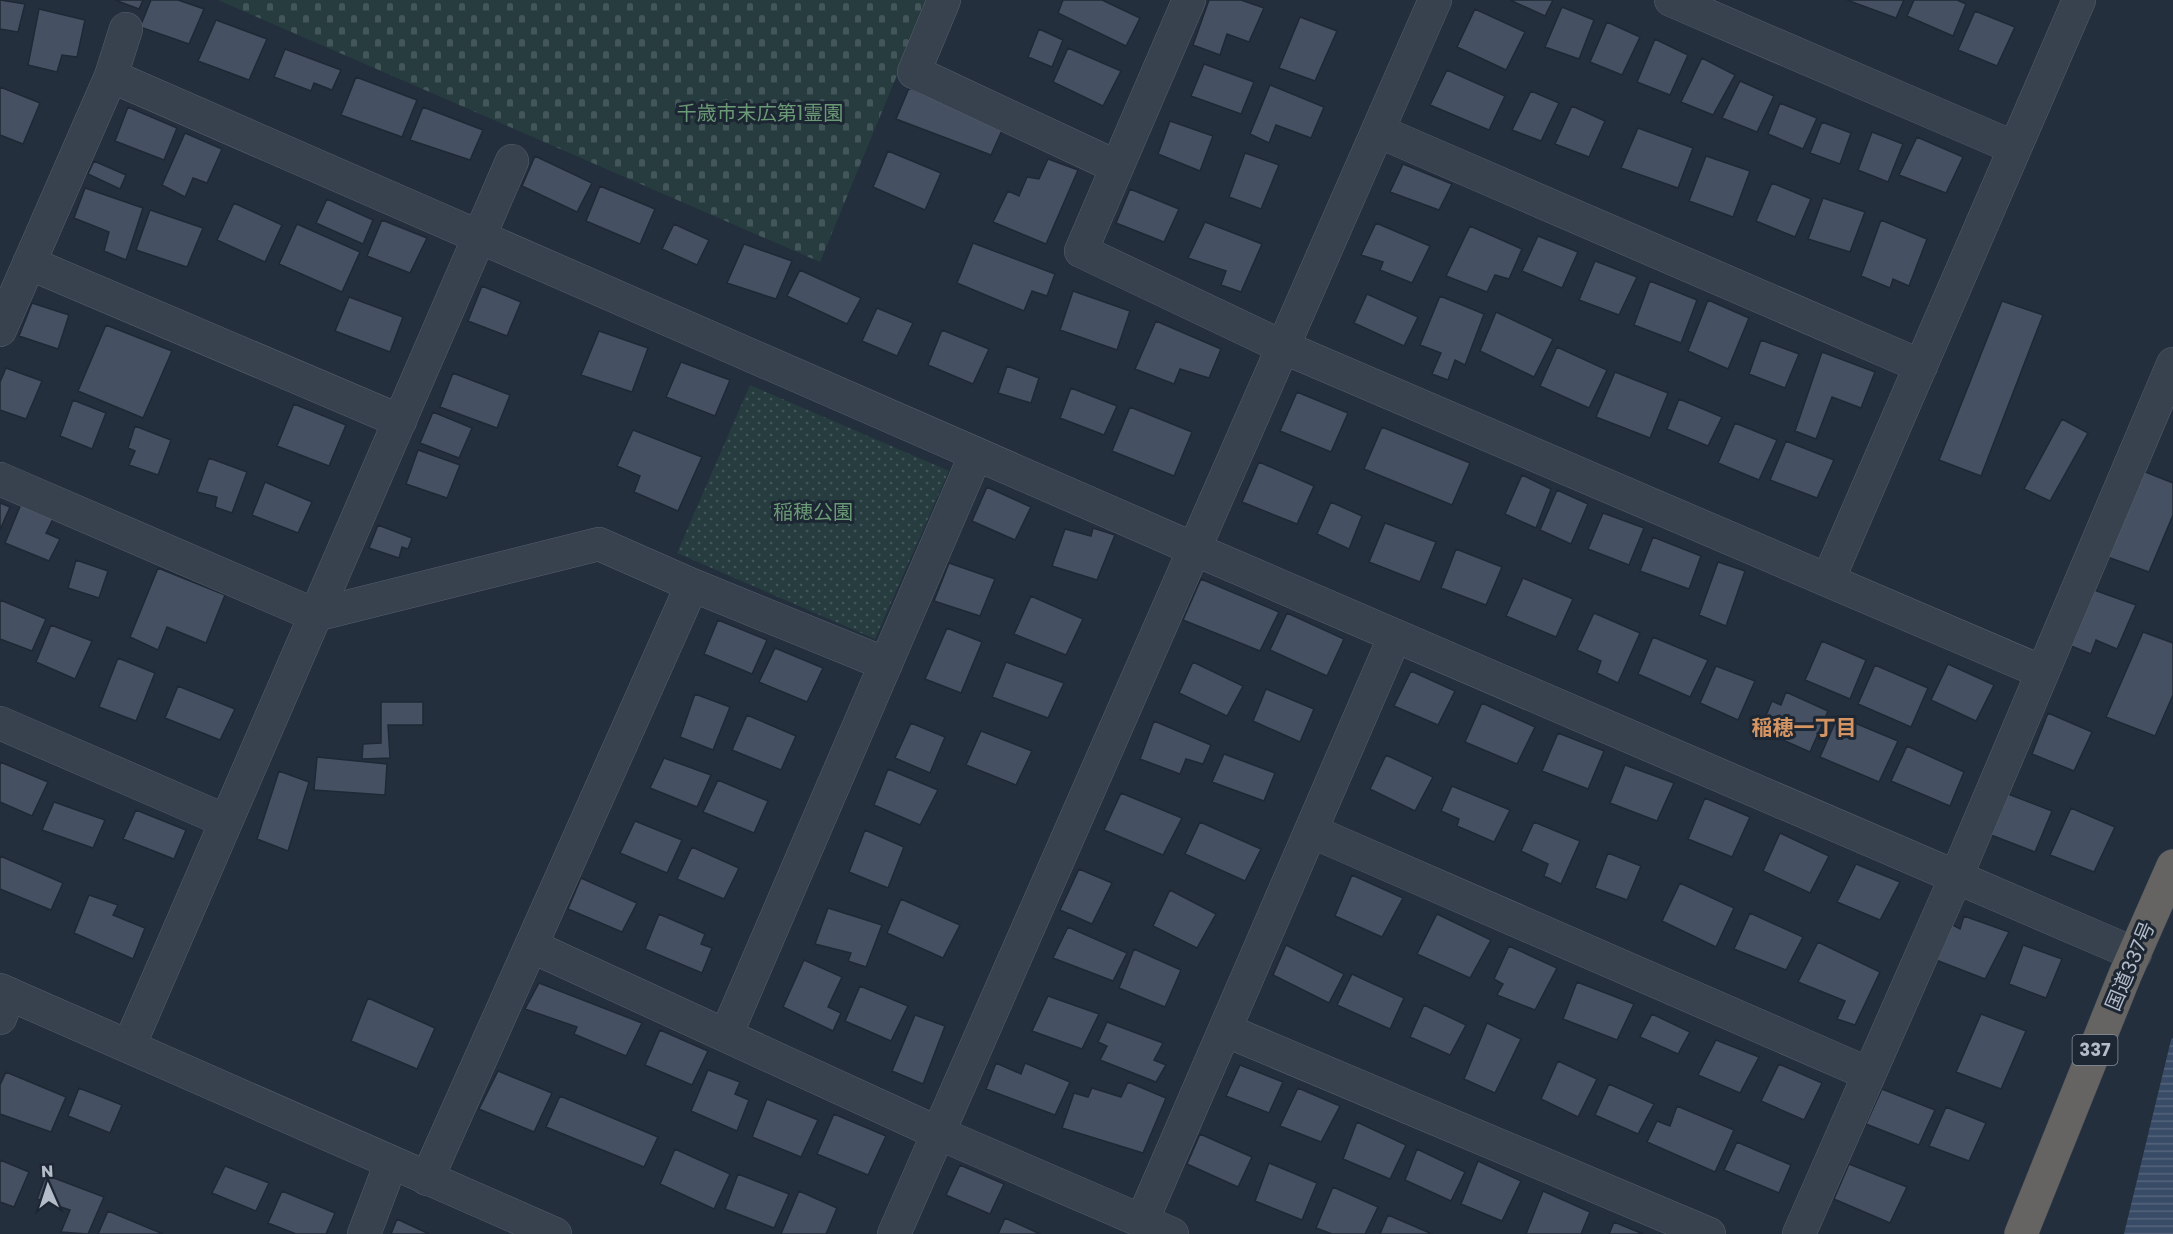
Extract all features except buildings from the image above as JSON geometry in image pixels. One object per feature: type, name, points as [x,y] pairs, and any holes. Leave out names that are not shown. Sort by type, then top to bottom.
[{"type":"highway","name":"国道337号","points":[[2021,1234],[2173,866]]},
{"type":"street","points":[[944,0],[914,72],[1117,166]]},
{"type":"street","points":[[1189,0],[1081,251],[1283,347],[2042,672]]},
{"type":"street","points":[[894,1234],[1435,0]]},
{"type":"street","points":[[1671,0],[2015,148]]},
{"type":"street","points":[[1828,580],[2079,0]]},
{"type":"street","points":[[0,330],[111,76],[126,29]]},
{"type":"street","points":[[111,76],[1194,549],[2135,954]]},
{"type":"street","points":[[1377,131],[1921,366]]},
{"type":"street","points":[[129,1046],[512,160]]},
{"type":"street","points":[[29,263],[399,421]]},
{"type":"street","points":[[1799,1234],[1956,877],[2173,364]]},
{"type":"street","points":[[726,1035],[976,454]]},
{"type":"street","points":[[0,479],[315,615],[599,544],[692,585],[886,664]]},
{"type":"street","points":[[428,1179],[692,585]]},
{"type":"street","points":[[1142,1221],[1395,636]]},
{"type":"street","points":[[0,723],[226,821]]},
{"type":"street","points":[[1311,831],[1869,1074]]},
{"type":"street","points":[[531,946],[938,1133],[1172,1234]]},
{"type":"street","points":[[3,1000],[129,1046],[555,1234]]},
{"type":"street","points":[[1225,1030],[1709,1234]]},
{"type":"street","points":[[364,1234],[391,1163]]},
{"type":"green space","name":"千歳市末広第1霊園","points":[[218,0],[928,0],[820,262]]},
{"type":"green space","name":"稲穂公園","points":[[750,385],[949,471],[875,639],[677,553]]},
{"type":"water","points":[[2173,1038],[2173,1234],[2124,1234],[2171,1040]]},
{"type":"district","name":"稲穂一丁目","points":[[1804,728]]}]
